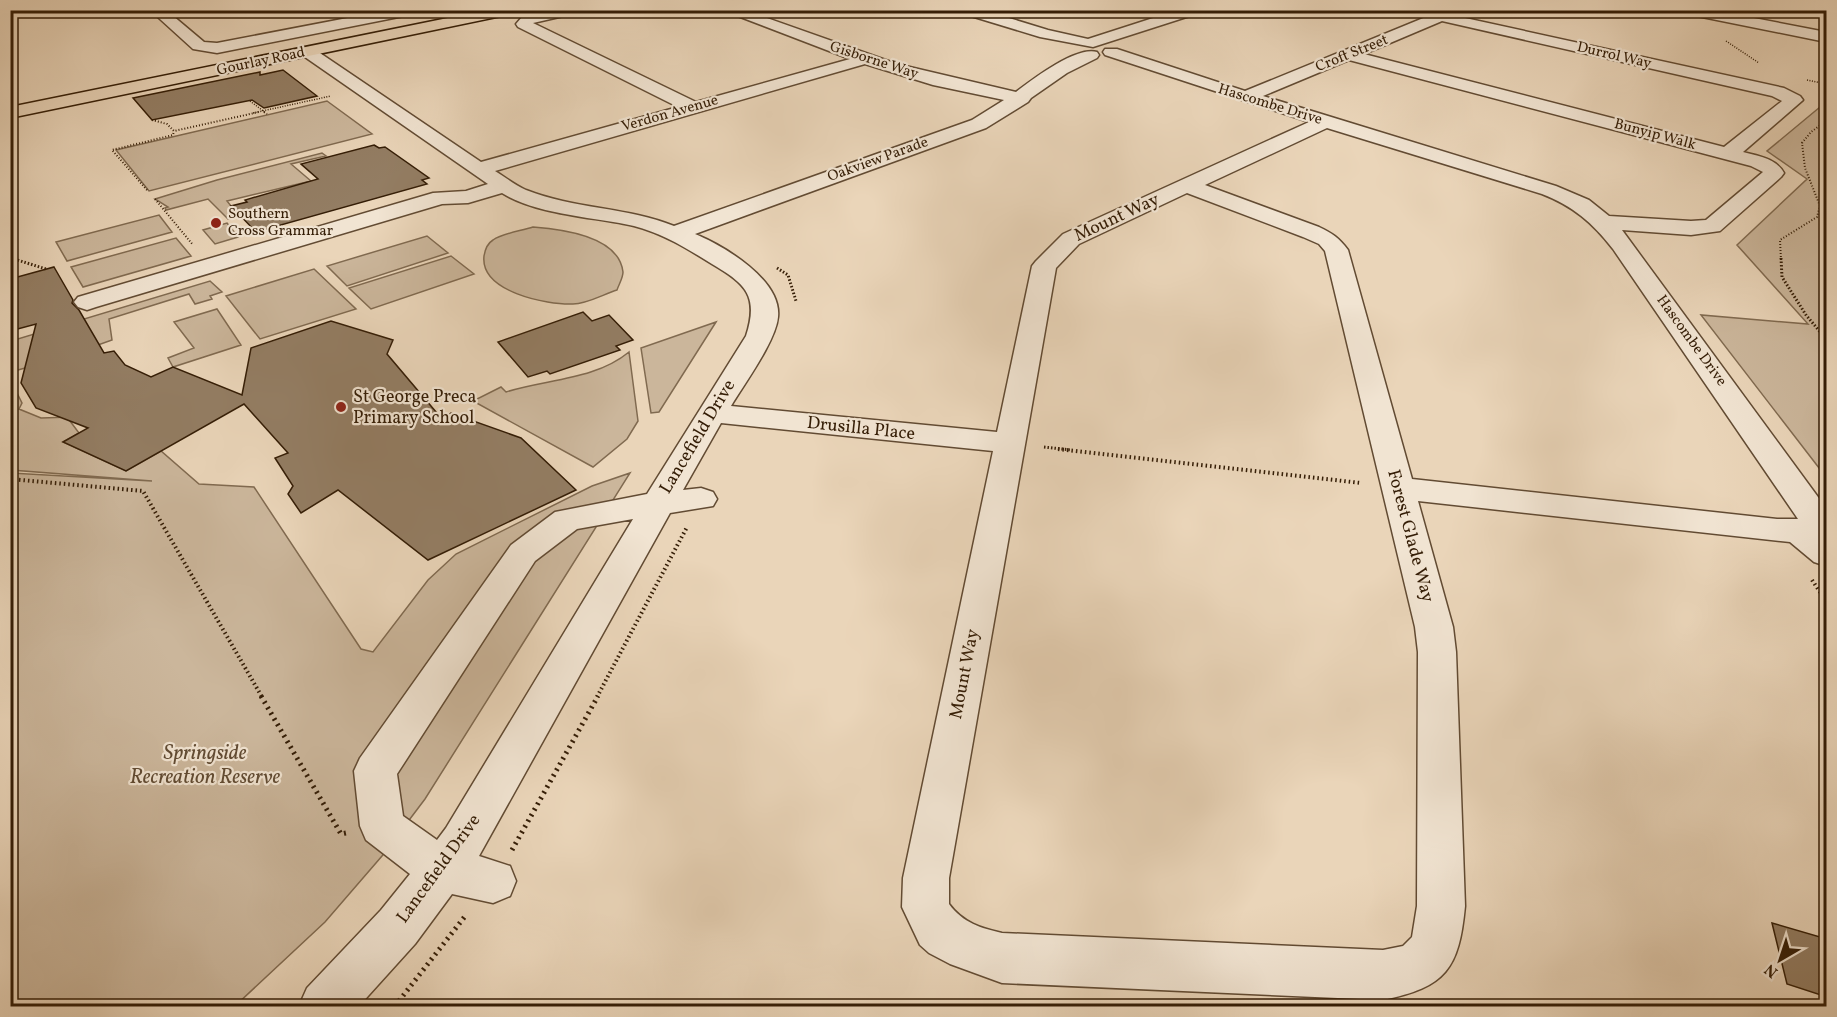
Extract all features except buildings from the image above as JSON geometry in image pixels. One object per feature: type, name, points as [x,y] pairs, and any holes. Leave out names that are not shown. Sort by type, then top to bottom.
[{"type":"main road","name":"Gourlay Road","points":[[10,113],[468,10]]},
{"type":"main road","name":"Gourlay Road","points":[[10,102],[511,10]]},
{"type":"street","points":[[157,10],[199,46],[217,48],[414,10]]},
{"type":"street","points":[[572,10],[527,20],[523,24],[692,107]]},
{"type":"street","name":"Gisborne Way","points":[[729,10],[863,60],[939,81],[1022,98]]},
{"type":"street","name":"Hascombe Drive","points":[[966,10],[1089,50],[1567,196],[1593,210],[1604,222],[1812,511],[1815,519],[1814,525],[1798,531]]},
{"type":"street","name":"Oakview Parade","points":[[676,233],[979,124],[1022,98],[1089,50],[1127,32],[1189,11]]},
{"type":"street","points":[[1690,11],[1827,38]]},
{"type":"street","name":"Croft Street","points":[[1246,98],[1450,14]]},
{"type":"street","name":"Durrol Way","points":[[1450,14],[1787,95]]},
{"type":"street","name":"Lancefield Drive","points":[[303,48],[491,178],[538,201],[642,221],[676,233],[741,271],[757,287],[764,301],[765,317],[759,336],[659,503],[462,843],[398,927],[325,1006]]},
{"type":"street","name":"Bunyip Walk","points":[[1348,55],[1728,154],[1765,165],[1774,173],[1712,226],[1691,228],[1604,222]]},
{"type":"street","name":"Verdon Avenue","points":[[87,302],[441,198],[468,197],[491,178],[692,107],[863,60]]},
{"type":"street","points":[[1728,154],[1792,104],[1794,100],[1787,95],[1815,82]]},
{"type":"street","name":"Mount Way","points":[[1325,122],[1071,238],[1044,266],[1027,445],[926,878],[925,906],[936,927],[951,939],[970,950],[1002,958],[1383,975],[1401,972]]},
{"type":"street","name":"Forest Glade Way","points":[[1187,186],[1311,232],[1327,239],[1336,250],[1434,627],[1437,652],[1441,906],[1438,935],[1432,955],[1420,964],[1401,972]]},
{"type":"street","name":"Drusilla Place","points":[[713,413],[1027,445]]},
{"type":"street","points":[[1397,488],[1798,531],[1827,554]]},
{"type":"street","points":[[493,881],[441,870],[382,826],[375,771],[523,553],[567,520],[659,503],[701,500]]},
{"type":"path","points":[[1690,11],[1689,16],[1760,64]]},
{"type":"path","points":[[147,190],[112,150],[173,135],[174,131],[341,94]]},
{"type":"path","points":[[317,99],[322,102]]},
{"type":"path","points":[[250,100],[267,114]]},
{"type":"path","points":[[293,104],[298,108]]},
{"type":"path","points":[[226,119],[232,123]]},
{"type":"path","points":[[152,120],[167,124],[174,131]]},
{"type":"path","points":[[1827,121],[1811,132],[1802,143],[1805,168],[1820,207],[1817,217],[1780,240],[1782,277],[1806,315],[1827,339]]},
{"type":"path","points":[[10,258],[46,270]]},
{"type":"path","points":[[768,263],[788,275],[795,292],[797,308]]},
{"type":"path","points":[[1027,445],[1361,483]]},
{"type":"path","points":[[10,479],[143,490],[341,834],[382,826]]},
{"type":"path","points":[[395,1006],[493,881],[568,753],[701,500]]},
{"type":"green space","points":[[327,101],[372,134],[149,191],[116,150]]},
{"type":"green space","points":[[1826,102],[1826,477],[1701,315],[1808,324],[1737,245],[1807,179],[1767,151]]},
{"type":"green space","points":[[322,153],[326,156],[291,164],[311,181],[227,201],[235,211],[231,213],[237,217],[228,219],[208,199],[166,210],[165,208],[168,207],[155,199],[217,180]]},
{"type":"green space","points":[[159,215],[172,232],[67,261],[56,242]]},
{"type":"green space","points":[[227,223],[238,237],[215,244],[203,230]]},
{"type":"green space","points":[[533,227],[587,237],[611,250],[619,260],[623,272],[617,290],[590,301],[562,304],[517,294],[493,279],[486,268],[484,256],[491,241]]},
{"type":"green space","points":[[427,236],[448,253],[347,286],[327,266]]},
{"type":"green space","points":[[176,238],[191,256],[83,287],[71,267]]},
{"type":"green space","points":[[451,256],[474,274],[371,309],[349,288]]},
{"type":"green space","points":[[314,269],[356,309],[260,339],[226,296]]},
{"type":"green space","points":[[210,281],[222,292],[210,296],[212,299],[195,304],[189,294],[109,319],[112,340],[11,372],[11,341]]},
{"type":"green space","points":[[217,309],[241,345],[173,367],[168,358],[194,348],[174,322]]},
{"type":"green space","points":[[716,322],[659,412],[651,413],[641,348]]},
{"type":"green space","points":[[629,352],[638,421],[627,439],[593,467],[473,401],[501,387],[506,392],[586,374],[616,361]]},
{"type":"green space","name":"Springside Recreation Reserve","points":[[10,379],[22,403],[19,409],[41,418],[71,417],[70,421],[79,433],[63,442],[126,471],[161,451],[199,484],[254,487],[361,649],[373,652],[428,580],[456,554],[592,486],[630,473],[425,799],[382,856],[325,922],[235,1006],[11,1006],[11,473],[152,481],[11,470]]},
{"type":"place","name":"Southern Cross Grammar","points":[[216,223]]},
{"type":"place","name":"St George Preca Primary School","points":[[341,407]]}]
